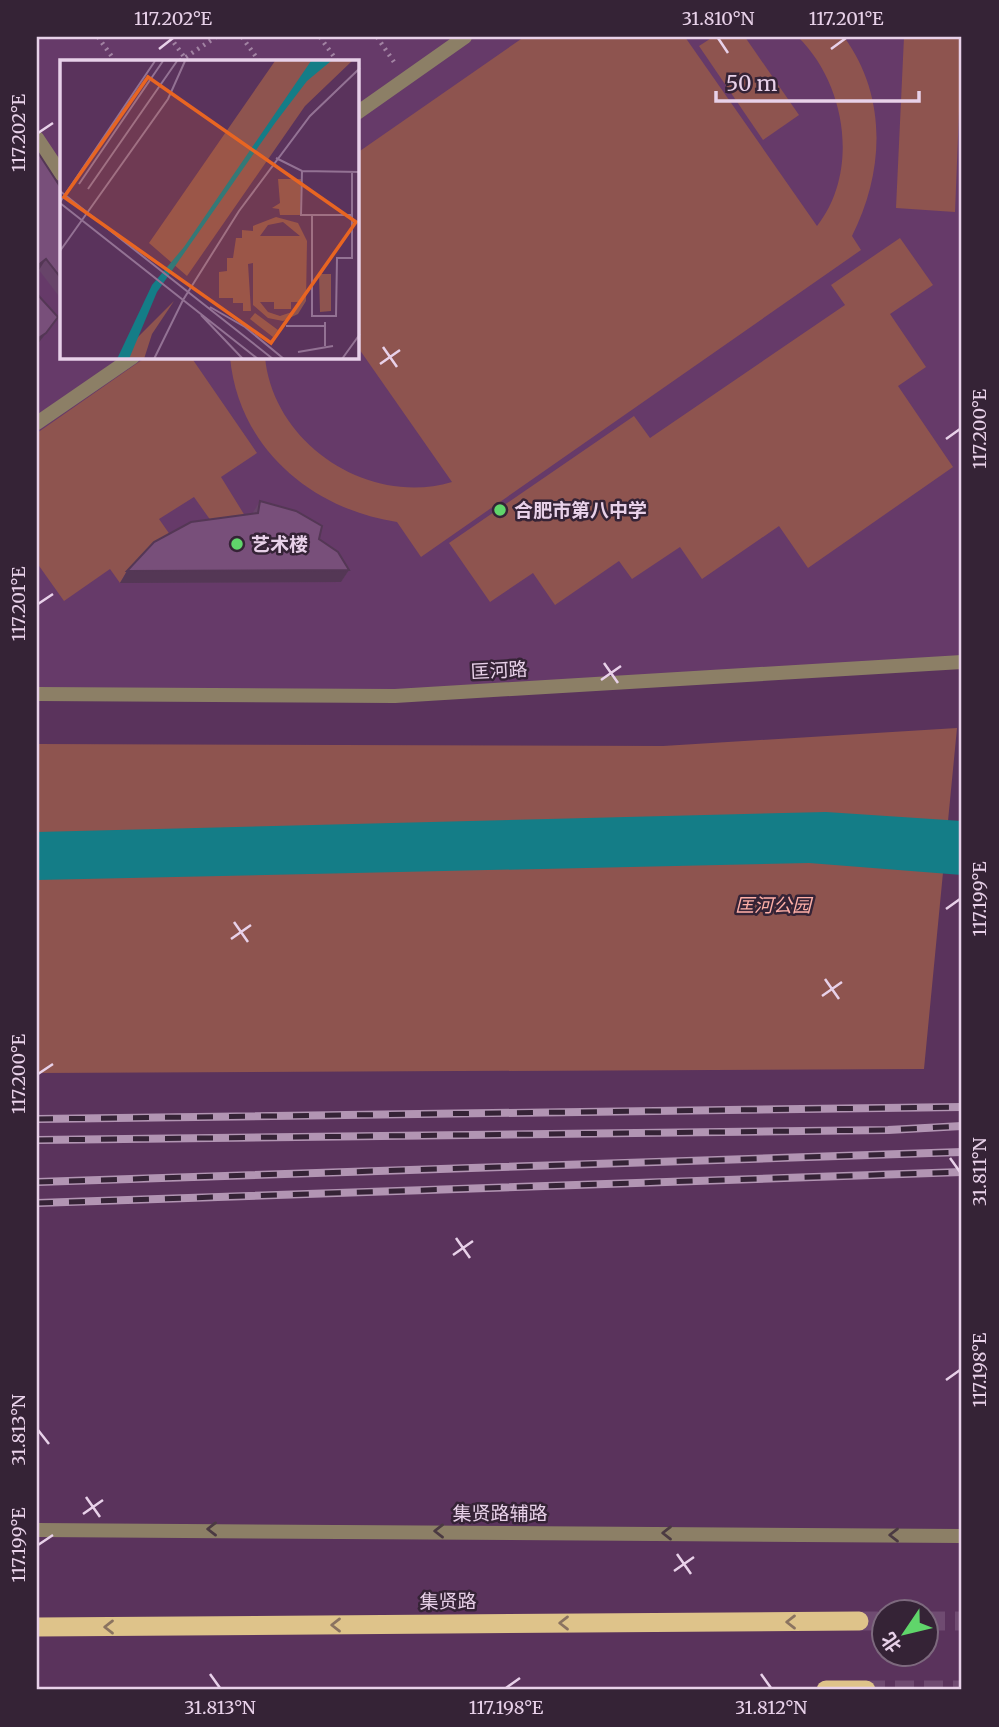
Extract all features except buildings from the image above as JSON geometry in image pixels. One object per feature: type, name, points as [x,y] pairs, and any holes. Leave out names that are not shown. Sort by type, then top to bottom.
[{"type":"highway","name":"集贤路","points":[[37,1627],[859,1621]]},
{"type":"highway","points":[[826,1690],[866,1690]]},
{"type":"street","points":[[359,112],[465,37]]},
{"type":"street","points":[[37,138],[60,172]]},
{"type":"street","points":[[37,423],[130,359]]},
{"type":"street","name":"匡河路","points":[[37,694],[395,696],[962,662]]},
{"type":"street","name":"集贤路辅路","points":[[37,1530],[962,1535]]},
{"type":"path","points":[[97,37],[114,60]]},
{"type":"path","points":[[170,37],[184,60],[216,37]]},
{"type":"path","points":[[242,37],[258,60]]},
{"type":"path","points":[[320,37],[336,60]]},
{"type":"path","points":[[377,37],[406,79]]},
{"type":"shaded area","name":"合肥市第八中学","points":[[37,37],[962,37],[962,662],[395,696],[37,694]]},
{"type":"shaded area","points":[[826,812],[962,821],[962,875],[809,863],[37,880],[37,832]]},
{"type":"green space","points":[[524,37],[685,37],[817,226],[830,204],[839,180],[843,154],[842,128],[827,79],[814,56],[798,37],[844,37],[858,60],[868,85],[876,135],[870,187],[852,236],[861,250],[421,557],[397,522],[365,515],[336,503],[308,488],[284,468],[264,445],[247,419],[236,389],[230,359],[265,359],[272,388],[286,417],[306,441],[330,462],[358,476],[389,485],[420,487],[452,482],[359,349],[359,152]]},
{"type":"green space","points":[[713,37],[745,37],[799,115],[763,140],[699,46]]},
{"type":"green space","points":[[904,37],[962,37],[955,212],[896,208]]},
{"type":"green space","points":[[900,238],[933,285],[890,314],[926,367],[898,386],[953,467],[808,568],[779,526],[702,579],[680,547],[632,579],[619,561],[555,605],[533,573],[490,602],[449,543],[634,416],[650,438],[845,305],[831,285]]},
{"type":"green space","points":[[143,359],[192,359],[257,453],[221,477],[250,524],[216,528],[194,497],[159,519],[173,539],[146,553],[120,583],[110,569],[64,601],[37,563],[37,433]]},
{"type":"green space","name":"匡河公园","points":[[957,728],[924,1069],[37,1073],[37,744],[663,746]]},
{"type":"tunnel","points":[[859,1621],[870,1621]]},
{"type":"tunnel","points":[[940,1621],[962,1621]]},
{"type":"tunnel","points":[[866,1690],[962,1690]]},
{"type":"railway","points":[[37,1119],[962,1107]]},
{"type":"railway","points":[[37,1140],[888,1130],[962,1126]]},
{"type":"railway","points":[[37,1182],[962,1152]]},
{"type":"railway","points":[[37,1203],[962,1172]]},
{"type":"place","name":"合肥市第八中学","points":[[500,510]]},
{"type":"place","name":"艺术楼","points":[[237,544]]}]
